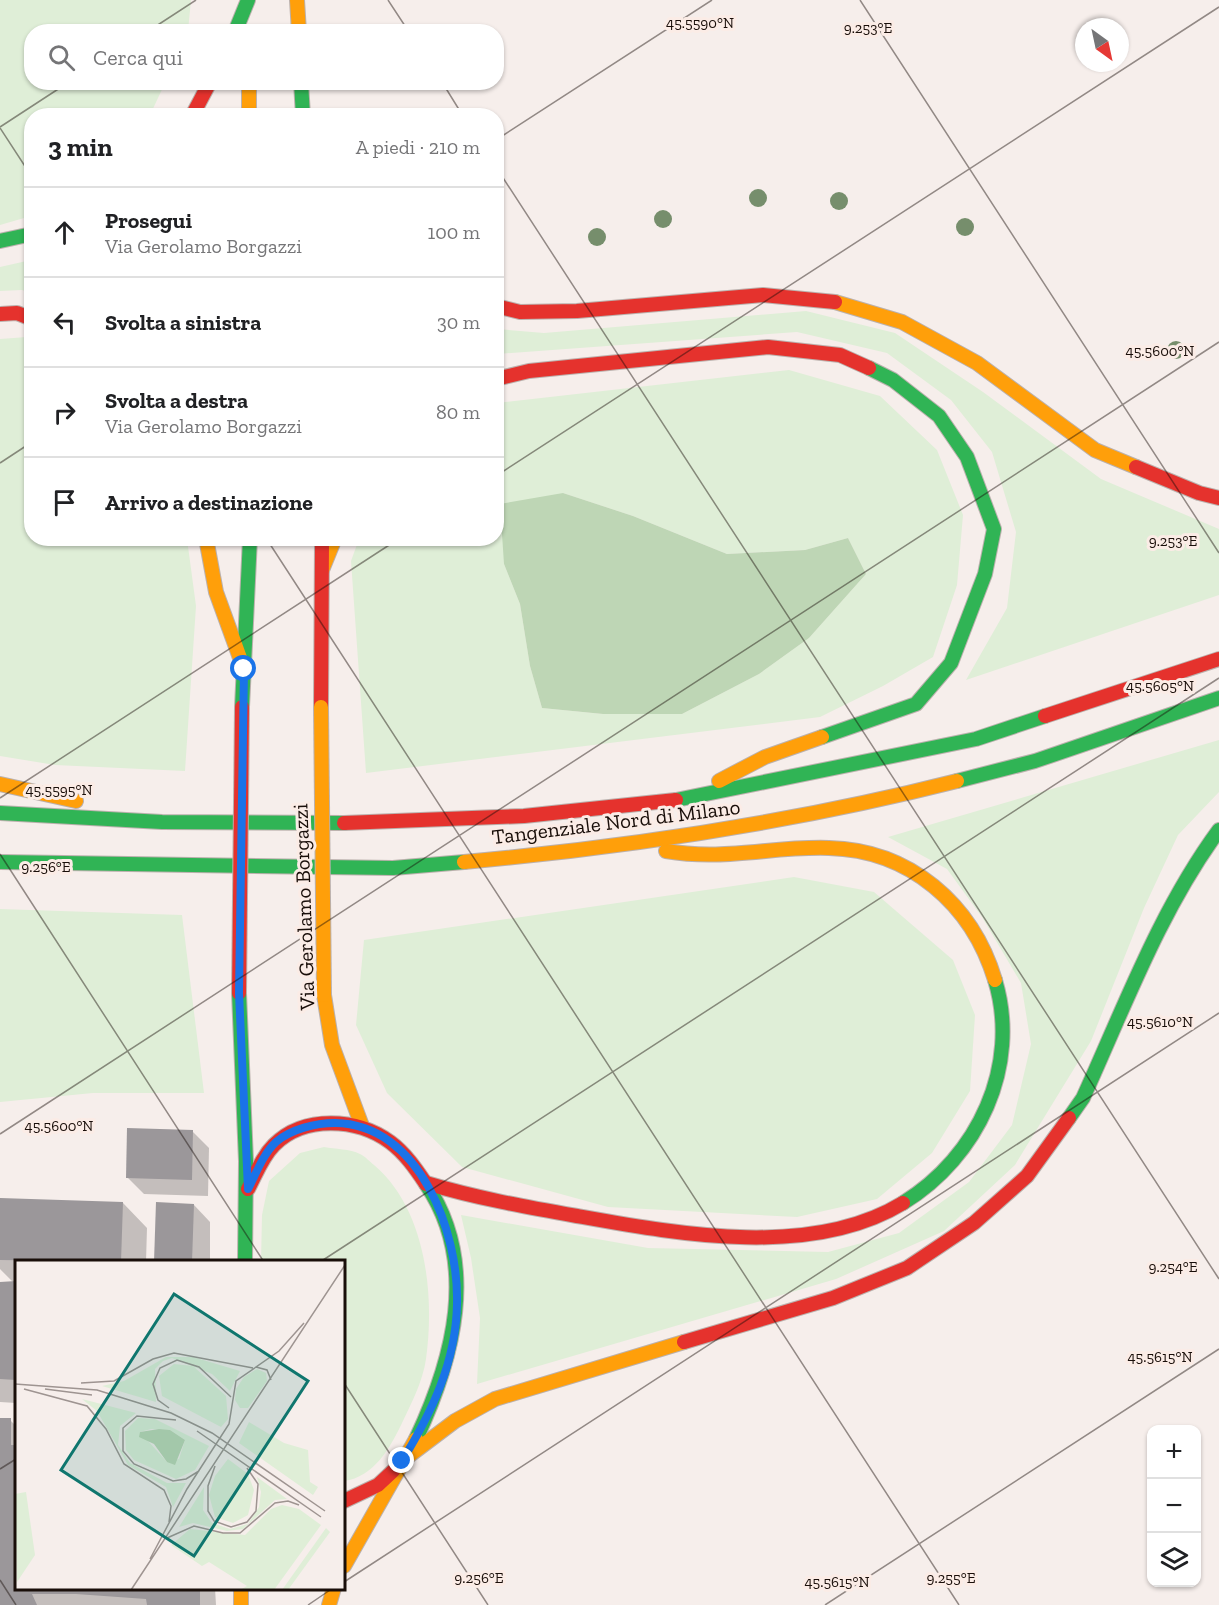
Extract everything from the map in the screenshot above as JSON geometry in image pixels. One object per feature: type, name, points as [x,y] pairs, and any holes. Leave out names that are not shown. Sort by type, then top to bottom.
[{"type":"main road","points":[[238,24],[248,0]]},
{"type":"main road","points":[[248,0],[249,24]]},
{"type":"main road","points":[[297,0],[298,24]]},
{"type":"main road","points":[[196,108],[206,90]]},
{"type":"main road","points":[[249,90],[249,108]]},
{"type":"main road","points":[[301,90],[303,108]]},
{"type":"main road","points":[[0,241],[24,236]]},
{"type":"main road","points":[[504,308],[520,312],[577,312],[763,295],[831,301],[902,322],[977,363],[1095,450],[1199,493],[1219,498]]},
{"type":"main road","points":[[0,314],[17,313],[24,316]]},
{"type":"main road","points":[[504,377],[529,370],[638,362],[768,347],[840,355],[893,380],[939,416],[966,457],[994,529],[985,574],[951,663],[916,704],[765,757],[686,799]]},
{"type":"main road","points":[[207,546],[216,592],[244,669]]},
{"type":"main road","points":[[245,1260],[248,1189],[239,993],[242,707],[250,546]]},
{"type":"main road","name":"Via Gerolamo Borgazzi","points":[[322,546],[324,995],[332,1045],[362,1126]]},
{"type":"main road","points":[[322,570],[332,546]]},
{"type":"main road","name":"Tangenziale Nord di Milano","points":[[0,813],[162,822],[361,823],[524,816],[686,799],[976,739],[1219,659]]},
{"type":"main road","name":"Tangenziale Nord di Milano","points":[[0,862],[393,868],[552,854],[635,843],[742,828],[890,798],[1035,761],[1219,698]]},
{"type":"main road","points":[[0,784],[162,822]]},
{"type":"main road","points":[[345,1501],[378,1485],[402,1461],[455,1421],[495,1399],[833,1298],[907,1268],[974,1223],[1027,1176],[1083,1098],[1158,933],[1196,861],[1219,830]]},
{"type":"main road","points":[[426,1183],[469,1197],[642,1228],[752,1237],[827,1231],[882,1216],[926,1189],[955,1160],[983,1121],[1001,1071],[1004,1024],[999,982],[980,938],[954,904],[922,876],[883,856],[828,846],[746,855],[686,856],[635,843]]},
{"type":"main road","points":[[248,1189],[264,1157],[276,1142],[298,1130],[321,1123],[362,1126],[399,1149],[426,1183],[450,1236],[457,1305],[453,1348],[441,1388],[424,1425],[345,1564]]},
{"type":"main road","points":[[329,1605],[333,1590]]},
{"type":"green space","points":[[0,0],[191,0],[189,24],[24,24],[24,90],[162,90],[153,108],[24,108],[24,218],[0,225]]},
{"type":"green space","points":[[24,262],[24,291],[0,291],[0,267]]},
{"type":"green space","points":[[806,311],[895,333],[983,392],[1101,479],[1219,529],[1219,595],[966,680],[1007,608],[1016,532],[992,452],[951,400],[887,353],[797,332],[504,353],[504,330],[544,333]]},
{"type":"green space","points":[[24,337],[24,546],[188,546],[196,606],[185,771],[55,765],[0,756],[0,339]]},
{"type":"green space","points":[[789,370],[880,396],[937,450],[963,515],[957,585],[933,657],[883,686],[820,717],[366,773],[351,561],[356,546],[504,546],[504,402]],"holes":[[[563,493],[633,516],[727,554],[805,550],[848,538],[866,574],[809,638],[759,674],[682,714],[603,714],[542,708],[530,666],[520,604],[504,564]]]},
{"type":"green space","points":[[563,493],[633,516],[727,554],[805,550],[848,538],[866,574],[809,638],[759,674],[682,714],[603,714],[542,708],[530,666],[520,604],[504,564],[504,503]]},
{"type":"green space","points":[[1219,740],[1219,792],[1178,835],[1144,908],[1091,1041],[1015,1165],[944,1231],[836,1279],[477,1384],[480,1318],[471,1258],[461,1215],[648,1248],[828,1252],[899,1233],[969,1182],[1012,1125],[1031,1044],[1021,983],[982,917],[947,869],[888,837]]},
{"type":"green space","points":[[794,877],[874,892],[953,960],[975,1015],[970,1091],[932,1153],[877,1199],[797,1217],[608,1207],[462,1167],[387,1093],[356,1025],[364,940]]},
{"type":"green space","points":[[0,909],[182,915],[204,1093],[93,1093],[0,1102]]},
{"type":"green space","points":[[324,1147],[356,1152],[374,1165],[392,1183],[416,1229],[427,1281],[429,1308],[426,1359],[416,1392],[392,1442],[380,1460],[364,1474],[345,1481],[345,1260],[261,1260],[262,1215],[269,1181],[300,1153]]},
{"type":"building","points":[[127,1128],[193,1130],[192,1180],[126,1178]]},
{"type":"building","points":[[0,1198],[123,1202],[121,1260],[0,1260]]},
{"type":"building","points":[[156,1202],[194,1204],[192,1260],[154,1260]]},
{"type":"building","points":[[15,1281],[15,1380],[0,1379],[0,1282]]},
{"type":"building","points":[[0,1418],[11,1418],[11,1445],[15,1445],[15,1590],[200,1590],[200,1605],[147,1605],[146,1599],[76,1594],[32,1594],[37,1605],[0,1605]]},
{"type":"traffic: fast","points":[[238,24],[248,0]]},
{"type":"traffic: fast","points":[[301,90],[303,108]]},
{"type":"traffic: fast","points":[[0,241],[24,236]]},
{"type":"traffic: fast","points":[[822,737],[916,704],[951,663],[985,574],[994,529],[967,457],[939,416],[893,380],[869,368]]},
{"type":"traffic: fast","points":[[242,707],[250,546]]},
{"type":"traffic: fast","points":[[957,781],[1035,761],[1219,698]]},
{"type":"traffic: fast","points":[[676,800],[976,739],[1045,716]]},
{"type":"traffic: fast","points":[[0,813],[162,822],[344,823]]},
{"type":"traffic: fast","points":[[1069,1118],[1083,1098],[1161,926],[1198,861],[1219,830]]},
{"type":"traffic: fast","points":[[0,862],[393,868],[464,862]]},
{"type":"traffic: fast","points":[[903,1203],[930,1184],[953,1161],[972,1135],[987,1106],[997,1076],[1002,1045],[1002,1012],[995,980]]},
{"type":"traffic: fast","points":[[239,993],[246,1161],[245,1260]]},
{"type":"traffic: fast","points":[[416,1439],[441,1377],[450,1345],[455,1312],[456,1279],[452,1246],[443,1215],[426,1184]]},
{"type":"traffic: slow","points":[[297,0],[298,24]]},
{"type":"traffic: slow","points":[[249,90],[249,108]]},
{"type":"traffic: slow","points":[[835,302],[902,322],[977,363],[1095,450],[1136,467]]},
{"type":"traffic: slow","points":[[207,546],[216,592],[244,669]]},
{"type":"traffic: slow","points":[[322,570],[332,546]]},
{"type":"traffic: slow","points":[[321,707],[324,995]]},
{"type":"traffic: slow","points":[[719,781],[765,757],[822,737]]},
{"type":"traffic: slow","points":[[464,862],[650,841],[774,821],[957,781]]},
{"type":"traffic: slow","points":[[0,784],[76,801]]},
{"type":"traffic: slow","points":[[666,851],[688,854],[728,854],[829,848],[858,851],[886,859],[934,886],[954,905],[971,928],[985,953],[995,980]]},
{"type":"traffic: slow","points":[[324,995],[332,1045],[362,1126]]},
{"type":"traffic: slow","points":[[402,1461],[455,1421],[495,1399],[684,1342]]},
{"type":"traffic: slow","points":[[345,1564],[416,1439]]},
{"type":"traffic: slow","points":[[241,1590],[241,1605]]},
{"type":"traffic: slow","points":[[329,1605],[333,1590]]},
{"type":"traffic: jam","points":[[196,108],[206,90]]},
{"type":"traffic: jam","points":[[504,308],[520,312],[577,311],[763,295],[835,302]]},
{"type":"traffic: jam","points":[[0,314],[17,313],[24,316]]},
{"type":"traffic: jam","points":[[504,377],[529,371],[768,347],[840,355],[869,368]]},
{"type":"traffic: jam","points":[[1136,467],[1199,493],[1219,498]]},
{"type":"traffic: jam","points":[[321,707],[322,546]]},
{"type":"traffic: jam","points":[[1045,716],[1219,659]]},
{"type":"traffic: jam","points":[[239,993],[242,707]]},
{"type":"traffic: jam","points":[[344,823],[524,816],[676,800]]},
{"type":"traffic: jam","points":[[684,1342],[833,1298],[907,1268],[974,1223],[1027,1176],[1069,1118]]},
{"type":"traffic: jam","points":[[248,1189],[266,1155],[286,1135],[300,1128],[331,1123],[362,1128],[390,1142],[405,1156],[426,1184]]},
{"type":"traffic: jam","points":[[426,1183],[501,1202],[616,1223],[700,1235],[743,1237],[786,1236],[827,1231],[867,1220],[903,1203]]},
{"type":"traffic: jam","points":[[345,1501],[378,1485],[393,1471]]},
{"type":"route","points":[[244,669],[239,993],[243,1124],[248,1189],[264,1157],[276,1142],[298,1130],[321,1123],[362,1126],[381,1136],[399,1149],[426,1183],[440,1209],[450,1236],[456,1271],[457,1305],[453,1348],[441,1388],[424,1425],[402,1461]]}]
